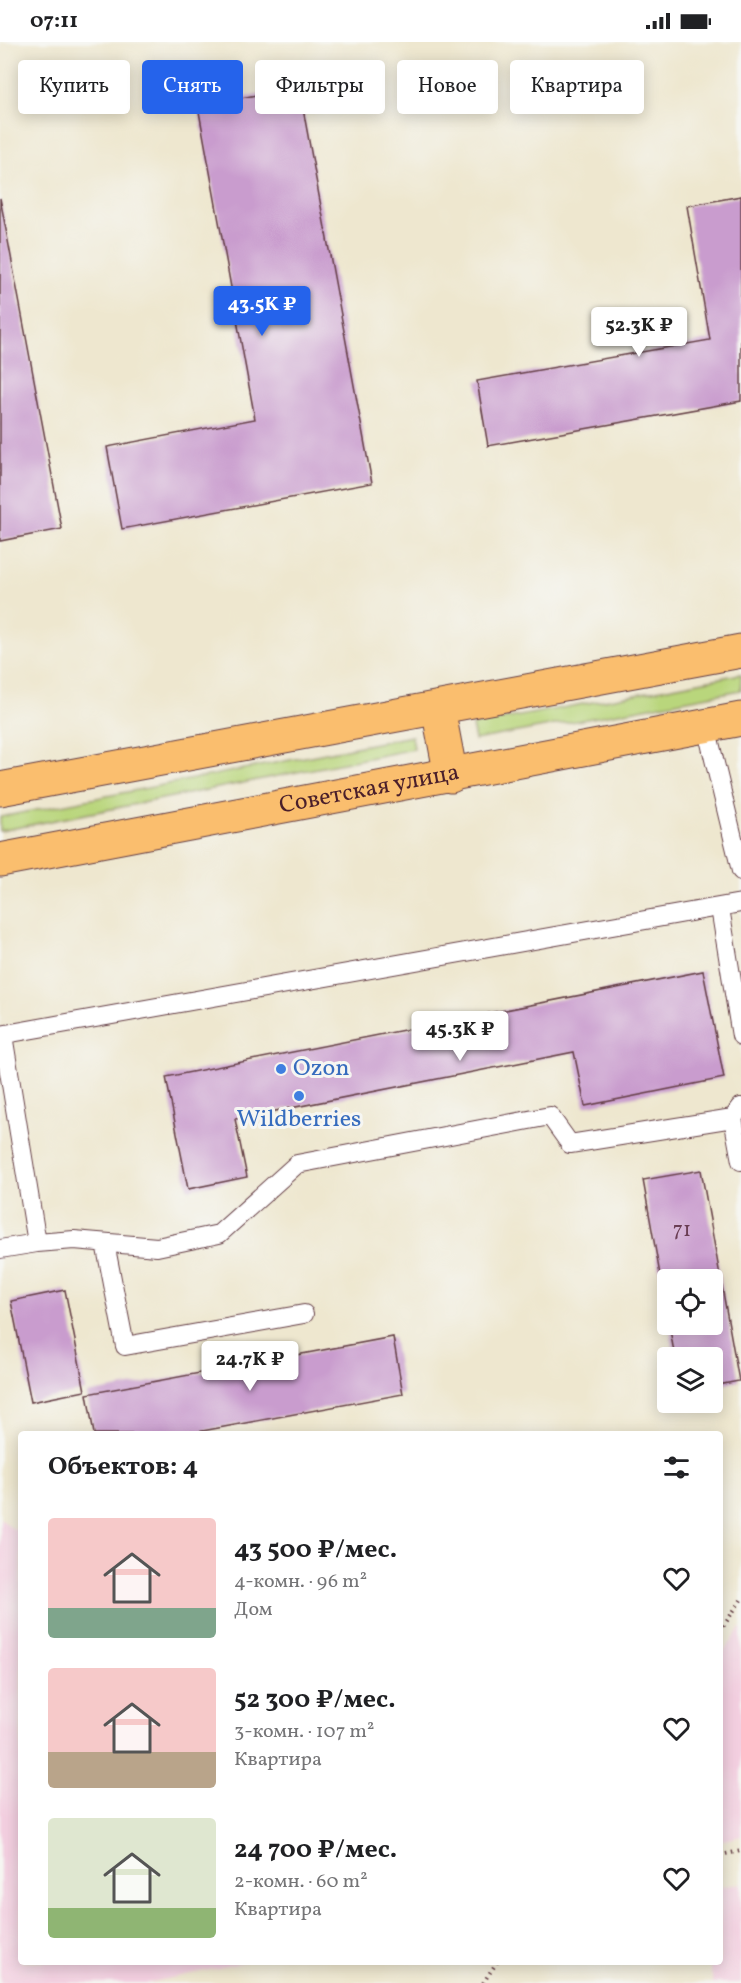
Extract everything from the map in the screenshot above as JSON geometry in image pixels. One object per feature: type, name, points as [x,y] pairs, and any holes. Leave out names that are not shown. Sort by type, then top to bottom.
[{"type":"main road","points":[[0,789],[741,651]]},
{"type":"main road","points":[[438,708],[451,776]]},
{"type":"main road","name":"Советская улица","points":[[0,860],[741,719]]},
{"type":"lane","points":[[706,726],[741,871]]},
{"type":"lane","points":[[37,1243],[2,1035],[741,903]]},
{"type":"lane","points":[[720,908],[741,1036]]},
{"type":"lane","points":[[0,1249],[74,1240],[157,1247],[219,1234],[297,1164],[550,1116],[570,1144],[737,1112],[741,1161]]},
{"type":"lane","points":[[105,1243],[125,1346],[304,1314]]},
{"type":"path","points":[[723,1627],[741,1600]]},
{"type":"path","points":[[723,1854],[741,1851]]},
{"type":"path","points":[[483,1983],[495,1965]]},
{"type":"shaded area","points":[[0,1518],[13,1529],[18,1528],[18,1965],[232,1965],[148,1983],[0,1983]]},
{"type":"shaded area","points":[[741,1627],[741,1836],[723,1840],[723,1653]]},
{"type":"shaded area","points":[[741,1883],[741,1983],[713,1983],[710,1965],[723,1965],[723,1886]]},
{"type":"green space","points":[[741,674],[741,690],[475,740],[472,725]]},
{"type":"green space","points":[[412,736],[414,749],[0,831],[0,817]]},
{"type":"building","points":[[255,95],[255,114],[304,114],[372,483],[122,529],[107,447],[255,419],[199,114],[243,114],[243,98]]},
{"type":"building","points":[[741,196],[741,401],[488,446],[477,381],[710,340],[687,206]]},
{"type":"building","points":[[0,198],[62,529],[0,541]]},
{"type":"building","points":[[703,971],[724,1078],[585,1106],[574,1052],[235,1119],[247,1177],[188,1189],[166,1077]]},
{"type":"building","points":[[701,1170],[719,1269],[659,1269],[643,1180]]},
{"type":"building","points":[[65,1290],[85,1391],[31,1402],[11,1301]]},
{"type":"building","points":[[723,1292],[739,1381],[723,1384],[723,1347],[673,1347],[671,1335],[723,1335]]},
{"type":"building","points":[[393,1337],[403,1394],[202,1431],[93,1431],[87,1394]]},
{"type":"place","name":"Ozon","points":[[281,1069]]},
{"type":"place","name":"Wildberries","points":[[299,1096]]}]
